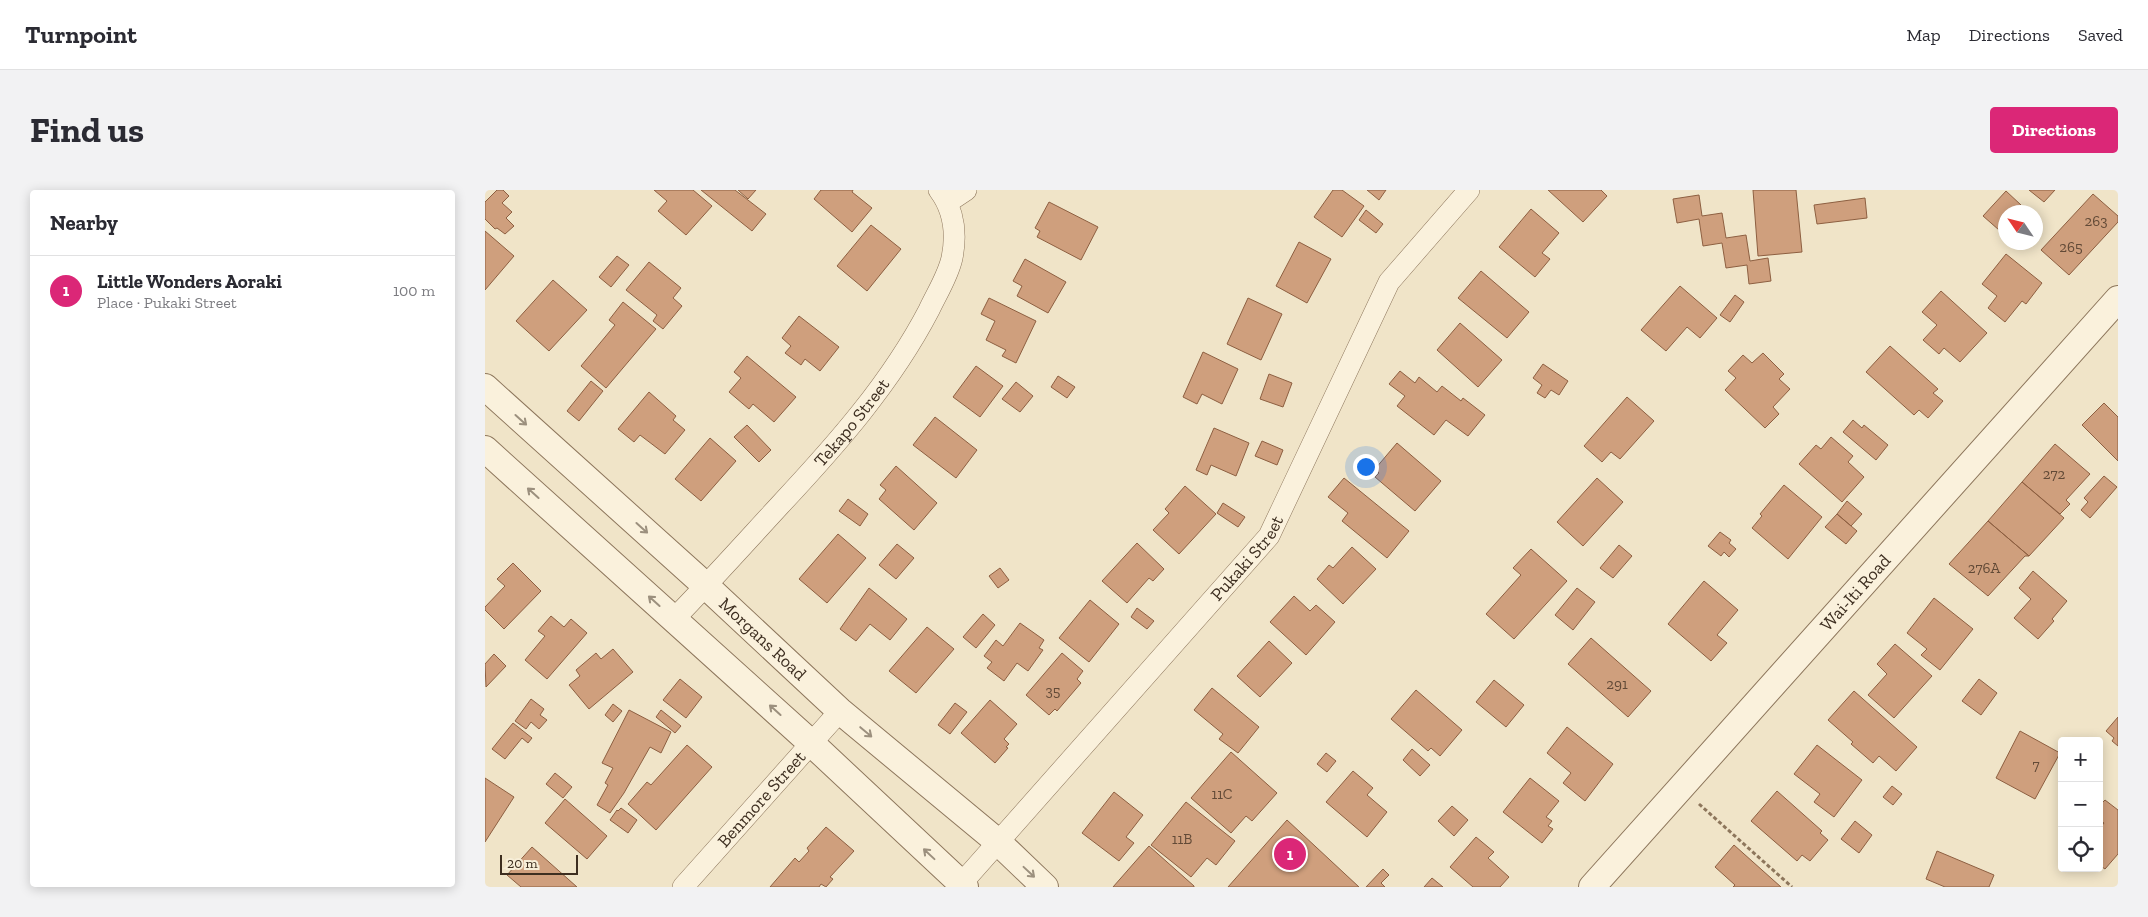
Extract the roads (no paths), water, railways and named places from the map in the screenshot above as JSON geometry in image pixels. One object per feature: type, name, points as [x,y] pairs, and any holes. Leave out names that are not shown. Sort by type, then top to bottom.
[{"type":"street","points":[[943,196],[966,190]]},
{"type":"street","name":"Pukaki Street","points":[[963,885],[998,842],[1269,536],[1389,282],[1469,190]]},
{"type":"street","name":"Tekapo Street","points":[[675,620],[803,480],[868,404],[893,372],[913,341],[945,278],[952,260],[954,232],[943,196]]},
{"type":"street","name":"Wai-Iti Road","points":[[1592,887],[2118,299]]},
{"type":"street","name":"Morgans Road","points":[[485,387],[706,586],[840,711],[998,842],[1045,887]]},
{"type":"street","points":[[485,450],[811,743],[963,885]]},
{"type":"street","name":"Benmore Street","points":[[683,887],[840,711]]},
{"type":"place","name":"Little Wonders Aoraki","points":[[1290,854]]}]
